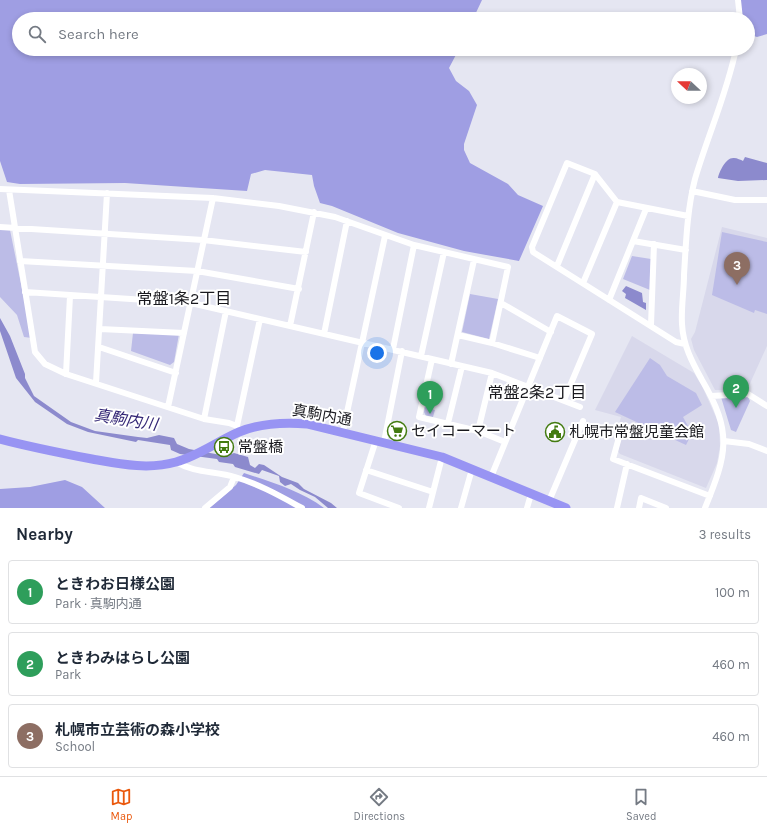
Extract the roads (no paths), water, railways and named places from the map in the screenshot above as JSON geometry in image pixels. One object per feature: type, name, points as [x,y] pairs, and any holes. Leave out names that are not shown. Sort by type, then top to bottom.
[{"type":"highway","name":"真駒内通","points":[[0,439],[46,451],[122,464],[152,466],[179,461],[212,446],[238,429],[286,422],[307,424],[442,457],[566,508]]},
{"type":"street","points":[[738,0],[739,12]]},
{"type":"street","points":[[705,508],[718,476],[724,441],[718,410],[695,367],[685,344],[682,324],[688,216],[692,191],[734,56]]},
{"type":"street","points":[[685,344],[676,342],[533,252],[532,247],[567,163],[595,174],[617,202],[646,209],[688,216]]},
{"type":"street","points":[[557,266],[595,174]]},
{"type":"street","points":[[0,189],[213,198],[314,212],[347,221],[385,236],[414,245],[508,267],[492,343]]},
{"type":"street","points":[[9,190],[35,352],[45,364],[66,374],[204,419],[229,423],[238,429],[260,319]]},
{"type":"street","points":[[692,191],[735,200],[767,200]]},
{"type":"street","points":[[96,383],[107,193]]},
{"type":"street","points":[[168,407],[213,198]]},
{"type":"street","points":[[583,283],[617,202]]},
{"type":"street","points":[[609,300],[646,209]]},
{"type":"street","points":[[290,326],[314,212]]},
{"type":"street","points":[[324,334],[347,221]]},
{"type":"street","points":[[0,227],[203,240],[306,252]]},
{"type":"street","points":[[343,432],[385,236]]},
{"type":"street","points":[[633,241],[686,250]]},
{"type":"street","points":[[651,325],[654,244]]},
{"type":"street","points":[[393,349],[414,245]]},
{"type":"street","points":[[421,356],[444,252]]},
{"type":"street","points":[[452,364],[474,260]]},
{"type":"street","points":[[20,261],[197,271],[299,289]]},
{"type":"street","points":[[25,292],[191,303],[492,373],[529,386],[580,407]]},
{"type":"street","points":[[66,374],[70,296]]},
{"type":"street","points":[[501,303],[551,332]]},
{"type":"street","points":[[204,419],[226,311]]},
{"type":"street","points":[[491,477],[557,316],[592,334],[564,400]]},
{"type":"street","points":[[100,329],[184,333]]},
{"type":"street","points":[[458,335],[492,343],[540,358]]},
{"type":"street","points":[[98,347],[176,373]]},
{"type":"street","points":[[399,508],[359,493],[366,470],[380,441],[402,351]]},
{"type":"street","points":[[432,359],[419,417],[478,431],[505,442]]},
{"type":"street","points":[[448,424],[462,366]]},
{"type":"street","points":[[478,431],[492,373]]},
{"type":"street","points":[[711,396],[748,394],[767,406]]},
{"type":"street","points":[[549,501],[583,421]]},
{"type":"street","points":[[620,430],[613,459],[710,496]]},
{"type":"street","points":[[724,441],[749,444],[767,451]]},
{"type":"street","points":[[429,508],[442,457]]},
{"type":"street","points":[[179,461],[184,467],[234,477],[267,489],[302,508]]},
{"type":"street","points":[[617,508],[627,464]]},
{"type":"street","points":[[463,507],[472,469]]},
{"type":"street","points":[[366,470],[433,492]]},
{"type":"street","points":[[205,508],[230,487],[234,477]]},
{"type":"street","points":[[527,508],[531,494]]},
{"type":"street","points":[[639,508],[641,498],[666,508]]},
{"type":"place","name":"札幌市立芸術の森小学校","points":[[737,285]]},
{"type":"place","name":"ときわみはらし公園","points":[[736,408]]},
{"type":"place","name":"ときわお日様公園","points":[[430,414]]},
{"type":"place","name":"セイコーマート","points":[[397,431]]},
{"type":"place","name":"札幌市常盤児童会館","points":[[555,432]]},
{"type":"place","name":"常盤橋","points":[[224,447]]},
{"type":"district","name":"常盤1条2丁目","points":[[184,298]]},
{"type":"district","name":"常盤2条2丁目","points":[[537,392]]},
{"type":"water label","name":"真駒内川","points":[[126,419]]}]
